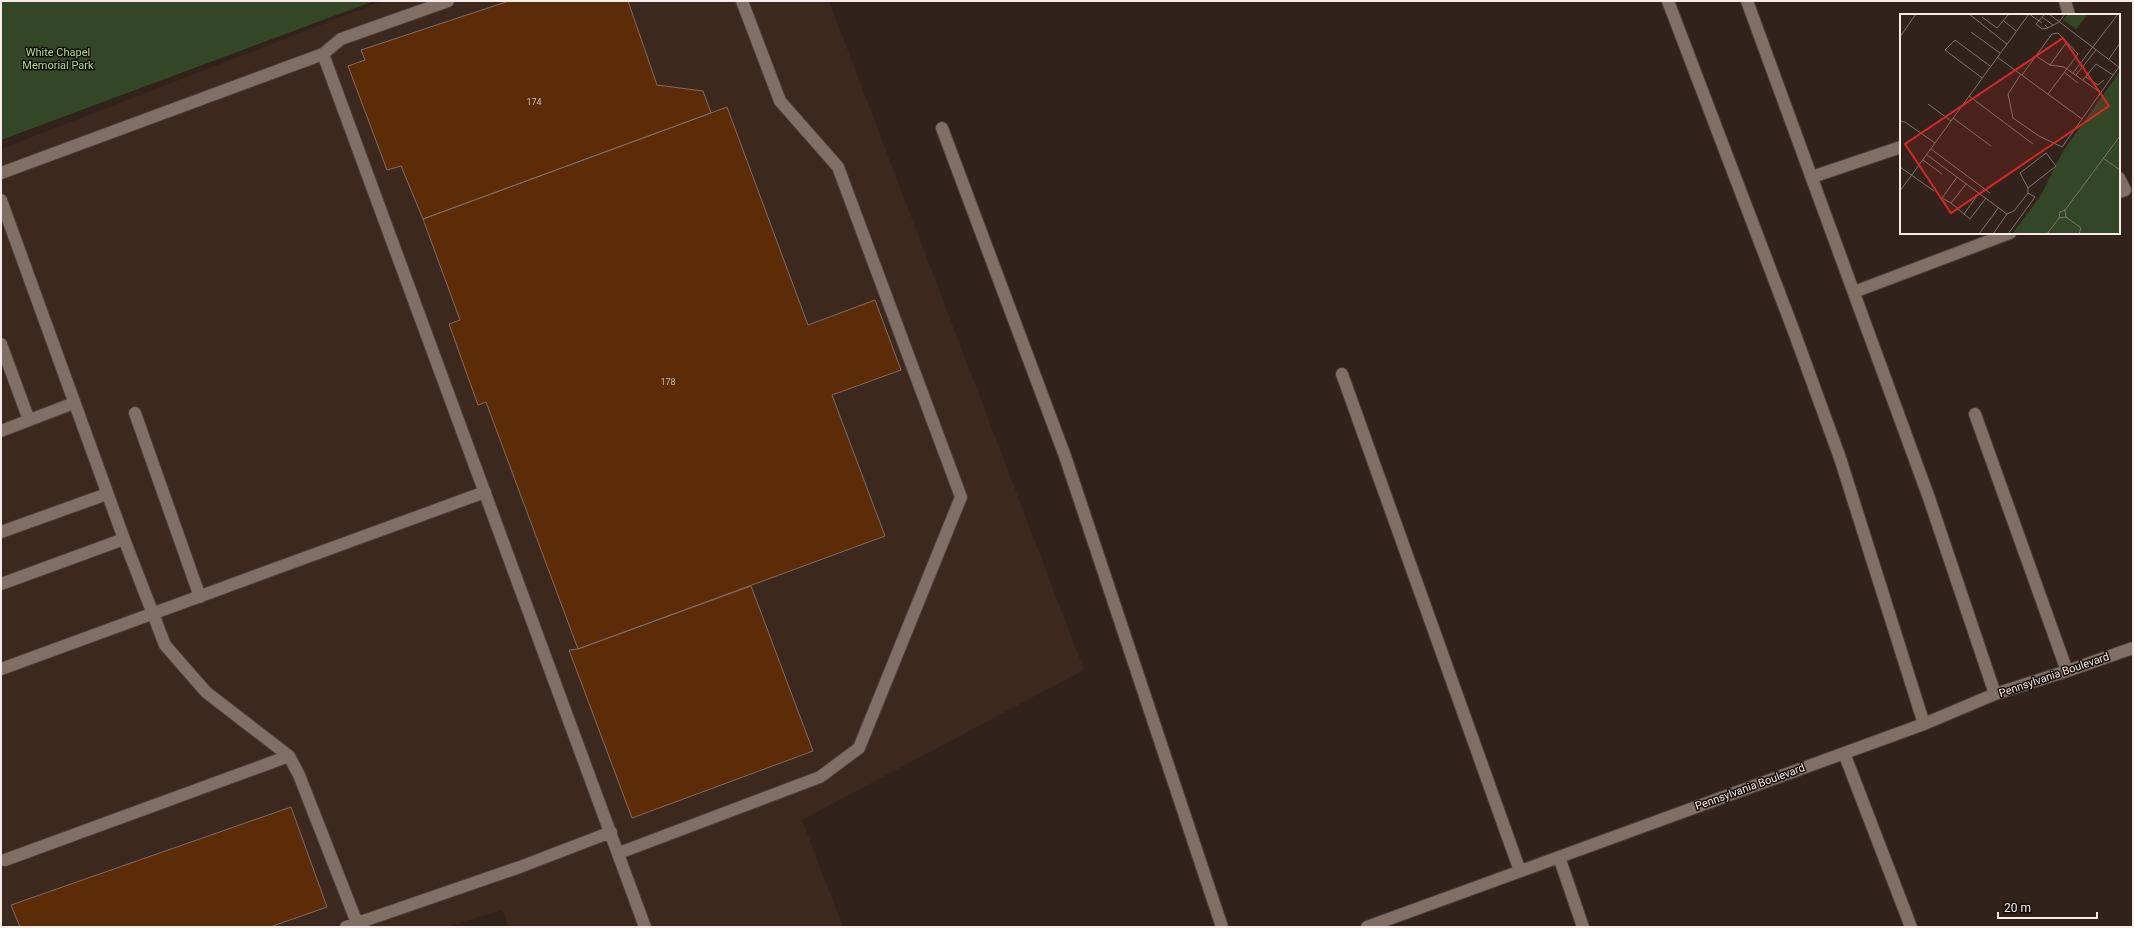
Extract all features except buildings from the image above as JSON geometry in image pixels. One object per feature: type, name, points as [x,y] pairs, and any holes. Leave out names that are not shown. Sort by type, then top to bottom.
[{"type":"street","points":[[1,173],[323,54],[341,39],[448,1]]},
{"type":"street","points":[[618,853],[820,776],[859,748],[961,497],[838,167],[780,101],[742,1]]},
{"type":"street","points":[[1668,1],[1793,329],[1840,458],[1924,724]]},
{"type":"street","points":[[2065,1],[2069,14]]},
{"type":"street","points":[[1751,2],[1812,177],[1929,498],[1995,694]]},
{"type":"street","points":[[323,54],[645,927]]},
{"type":"street","points":[[942,128],[1065,456],[1222,927]]},
{"type":"street","points":[[1812,177],[1900,147]]},
{"type":"street","points":[[2120,180],[2125,190],[2120,192]]},
{"type":"street","points":[[1,200],[107,494],[165,645],[206,692],[289,756],[299,775],[352,925],[520,867],[611,832]]},
{"type":"street","points":[[1854,292],[2007,234]]},
{"type":"street","points":[[1,344],[29,420]]},
{"type":"street","points":[[1342,374],[1520,871]]},
{"type":"street","points":[[1,431],[74,403]]},
{"type":"street","points":[[135,412],[200,596]]},
{"type":"street","points":[[1975,414],[2067,672]]},
{"type":"street","points":[[1,669],[485,492]]},
{"type":"street","points":[[1,532],[107,494]]},
{"type":"street","points":[[1,584],[124,539]]},
{"type":"street","name":"Pennsylvania Boulevard","points":[[1367,927],[1924,724],[1995,694],[2067,672],[2133,648]]},
{"type":"street","points":[[1844,753],[1911,927]]},
{"type":"street","points":[[2,858],[289,756]]},
{"type":"street","points":[[1559,857],[1583,927]]},
{"type":"shaded area","points":[[382,1],[829,1],[1084,670],[802,820],[843,927],[509,927],[502,910],[446,927],[1,927],[1,149]]},
{"type":"green space","name":"White Chapel Memorial Park","points":[[1,1],[374,1],[1,140]]}]
